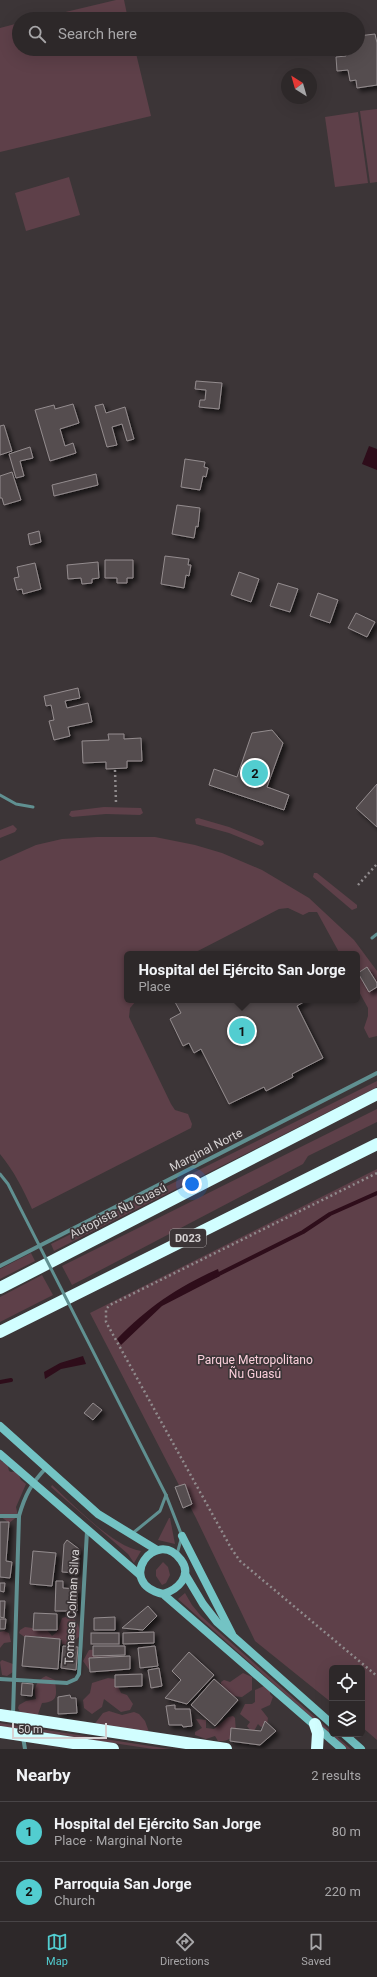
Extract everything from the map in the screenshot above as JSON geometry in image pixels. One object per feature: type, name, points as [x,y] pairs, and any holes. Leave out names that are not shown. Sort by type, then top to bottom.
[{"type":"highway","name":"Autopista Ñu Guasú","points":[[0,1288],[377,1094]]},
{"type":"highway","name":"D023","points":[[0,1332],[377,1144]]},
{"type":"highway","points":[[0,1715],[226,1749]]},
{"type":"highway","points":[[315,1724],[319,1743],[317,1749]]},
{"type":"highway","points":[[0,1732],[113,1749]]},
{"type":"main road","points":[[0,1426],[98,1514],[157,1550]]},
{"type":"main road","points":[[0,1454],[87,1531],[140,1575]]},
{"type":"main road","points":[[182,1536],[234,1638]]},
{"type":"main road","points":[[185,1574],[181,1584],[173,1591],[163,1594],[152,1592],[144,1585],[140,1575],[141,1564],[147,1555],[157,1550],[167,1550],[177,1554],[183,1563],[185,1574],[207,1610],[217,1622],[329,1721]]},
{"type":"main road","points":[[163,1594],[315,1724],[342,1749]]},
{"type":"main road","points":[[347,1737],[361,1749]]},
{"type":"street","name":"Marginal Norte","points":[[0,1266],[377,1073]]},
{"type":"street","points":[[13,1717],[19,1516],[25,1496],[32,1483],[46,1468]]},
{"type":"street","points":[[0,1516],[19,1516]]},
{"type":"street","name":"Tomasa Colman Silva","points":[[0,1679],[67,1683],[76,1679],[79,1674],[87,1531]]},
{"type":"street","points":[[23,1736],[25,1749]]},
{"type":"lane","points":[[0,795],[16,804],[33,807]]},
{"type":"lane","points":[[372,938],[377,934]]},
{"type":"lane","points":[[0,1174],[8,1184],[173,1509],[182,1536],[177,1554]]},
{"type":"lane","points":[[131,1534],[160,1512],[166,1495]]},
{"type":"path","points":[[115,770],[116,803]]},
{"type":"path","points":[[358,886],[377,864]]},
{"type":"path","points":[[377,1173],[110,1305],[105,1315],[106,1322],[138,1384],[231,1548],[240,1561],[377,1676]]},
{"type":"green space","points":[[116,0],[124,0],[127,12],[65,12]]},
{"type":"green space","points":[[12,25],[12,56],[137,56],[151,116],[0,152],[0,28]]},
{"type":"green space","points":[[377,109],[377,182],[370,183],[360,111]]},
{"type":"green space","points":[[358,112],[368,183],[335,187],[325,117]]},
{"type":"green space","points":[[69,177],[80,215],[26,231],[15,193]]},
{"type":"green space","points":[[104,807],[141,808],[143,813],[140,815],[106,814],[72,817],[69,815],[71,811]]},
{"type":"green space","points":[[198,818],[229,827],[263,841],[264,844],[261,846],[229,833],[196,824],[195,819]]},
{"type":"green space","points":[[13,825],[17,829],[15,832],[0,838],[0,830]]},
{"type":"green space","points":[[97,837],[155,837],[195,845],[222,853],[262,870],[309,898],[354,940],[377,971],[377,1036],[369,1038],[364,1028],[368,1016],[368,1008],[360,993],[360,951],[338,951],[317,912],[309,912],[303,915],[288,908],[279,909],[198,951],[124,951],[124,1003],[134,1003],[130,1008],[129,1017],[171,1104],[175,1110],[188,1114],[192,1124],[191,1128],[32,1209],[18,1180],[0,1154],[0,861],[36,845],[62,839]]},
{"type":"green space","points":[[314,873],[317,873],[357,905],[357,908],[352,910],[313,877]]},
{"type":"green space","points":[[377,1081],[377,1087],[54,1251],[51,1244]]},
{"type":"green space","points":[[377,1109],[377,1122],[308,1156],[303,1164],[72,1285],[62,1266]]},
{"type":"green space","name":"Parque Metropolitano Ñu Guasú","points":[[377,1169],[377,1740],[365,1730],[365,1665],[329,1665],[329,1701],[255,1641],[196,1518],[90,1313]]},
{"type":"green space","points":[[31,1253],[35,1261],[0,1279],[0,1269]]},
{"type":"green space","points":[[42,1275],[53,1295],[0,1322],[0,1297]]},
{"type":"green space","points":[[0,1454],[2,1462],[7,1462],[9,1471],[17,1471],[21,1480],[26,1484],[16,1507],[18,1516],[9,1523],[0,1516]]},
{"type":"green space","points":[[52,1485],[94,1524],[118,1542],[130,1548],[141,1551],[134,1563],[128,1554],[51,1487]]},
{"type":"green space","points":[[170,1518],[175,1544],[158,1540]]},
{"type":"green space","points":[[163,1562],[168,1567],[170,1575],[166,1583],[162,1585],[156,1576],[156,1570]]},
{"type":"green space","points":[[185,1593],[201,1616],[329,1729],[329,1733],[178,1599]]},
{"type":"green space","points":[[69,1616],[76,1621],[80,1630],[80,1636],[74,1641],[75,1646],[62,1644],[62,1640],[37,1636],[26,1638],[19,1633],[20,1630],[25,1627],[47,1630],[52,1636],[57,1632],[62,1618]]},
{"type":"green space","points":[[4,1631],[9,1633],[11,1642],[4,1643],[0,1648],[0,1632]]},
{"type":"green space","points":[[99,1649],[116,1657],[116,1671],[111,1672],[108,1668],[90,1671],[83,1661],[89,1650]]},
{"type":"green space","points":[[2,1660],[13,1664],[13,1672],[7,1676],[2,1675],[0,1662]]},
{"type":"green space","points":[[243,1673],[252,1677],[252,1690],[242,1697],[232,1696],[221,1685],[221,1682],[224,1680],[230,1682]]},
{"type":"green space","points":[[46,1676],[55,1680],[56,1696],[54,1699],[52,1701],[42,1703],[37,1717],[20,1712],[18,1708],[19,1705],[26,1701],[36,1699],[36,1685]]},
{"type":"green space","points":[[108,1678],[115,1679],[121,1693],[127,1695],[133,1704],[130,1710],[121,1712],[104,1699],[102,1707],[92,1714],[84,1708],[83,1700],[90,1693],[92,1683]]},
{"type":"green space","points":[[264,1686],[270,1691],[270,1694],[273,1697],[270,1705],[261,1709],[268,1718],[267,1724],[261,1727],[258,1724],[254,1731],[250,1730],[247,1726],[250,1722],[240,1714],[245,1704],[252,1704],[255,1702],[255,1690]]},
{"type":"green space","points":[[109,1711],[122,1715],[134,1712],[139,1714],[145,1721],[149,1732],[93,1726],[103,1713]]},
{"type":"green space","points":[[233,1716],[235,1718],[236,1733],[231,1738],[218,1741],[215,1736],[206,1739],[195,1735],[195,1732],[202,1728],[196,1719],[206,1720],[206,1728],[214,1729],[228,1717]]},
{"type":"green space","points":[[0,1723],[170,1749],[153,1749],[0,1726]]},
{"type":"green space","points":[[333,1737],[337,1737],[351,1749],[347,1749]]},
{"type":"shaded area","points":[[369,446],[377,449],[377,470],[362,464]]},
{"type":"shaded area","points":[[218,1269],[220,1276],[162,1306],[121,1345],[117,1339],[140,1317],[164,1299],[190,1283]]},
{"type":"shaded area","points":[[83,1356],[86,1364],[61,1369],[45,1379],[44,1372],[60,1363]]},
{"type":"building","points":[[375,34],[377,43],[377,85],[357,88],[356,80],[350,81],[348,70],[337,71],[336,57],[365,56],[365,35]]},
{"type":"building","points":[[196,381],[222,383],[219,409],[199,407],[200,400],[205,400],[206,390],[195,389]]},
{"type":"building","points":[[73,404],[79,423],[60,429],[65,446],[73,443],[76,453],[50,461],[35,410],[54,405],[55,409]]},
{"type":"building","points":[[103,404],[106,413],[125,407],[134,439],[127,441],[122,424],[112,427],[117,445],[107,447],[95,406]]},
{"type":"building","points":[[4,425],[12,451],[0,455],[0,426]]},
{"type":"building","points":[[30,447],[33,458],[20,461],[24,476],[16,478],[9,454]]},
{"type":"building","points":[[185,459],[205,462],[204,467],[208,468],[206,477],[203,476],[200,490],[181,487]]},
{"type":"building","points":[[12,472],[21,500],[4,505],[2,498],[0,498],[0,476]]},
{"type":"building","points":[[96,474],[98,485],[54,496],[52,485]]},
{"type":"building","points":[[177,505],[200,508],[198,527],[196,526],[194,538],[172,534]]},
{"type":"building","points":[[39,531],[41,542],[30,545],[28,534]]},
{"type":"building","points":[[165,556],[189,559],[188,565],[191,565],[189,576],[186,575],[184,588],[161,584]]},
{"type":"building","points":[[105,560],[133,560],[133,578],[127,578],[127,583],[117,583],[117,578],[105,578]]},
{"type":"building","points":[[98,562],[99,578],[92,579],[92,583],[82,584],[81,578],[68,579],[67,565]]},
{"type":"building","points":[[35,563],[41,589],[23,594],[22,589],[17,590],[14,578],[19,577],[17,567]]},
{"type":"building","points":[[239,572],[259,579],[251,602],[231,595]]},
{"type":"building","points":[[278,583],[298,589],[290,612],[270,606]]},
{"type":"building","points":[[318,593],[338,600],[330,623],[310,616]]},
{"type":"building","points":[[356,613],[375,622],[367,637],[348,628]]},
{"type":"building","points":[[78,688],[80,698],[65,701],[67,708],[88,703],[92,722],[68,727],[70,736],[54,740],[49,721],[54,720],[51,705],[46,706],[44,696]]},
{"type":"building","points":[[272,730],[283,743],[267,787],[289,795],[284,810],[209,785],[214,769],[237,777],[252,733]]},
{"type":"building","points":[[108,734],[124,734],[124,739],[141,738],[142,761],[127,761],[127,768],[106,769],[106,762],[83,763],[82,741],[109,740]]},
{"type":"building","points":[[377,784],[377,827],[356,808]]},
{"type":"building","points":[[367,967],[377,983],[377,987],[369,992],[360,976],[360,972]]},
{"type":"building","points":[[176,1003],[302,1003],[297,1006],[323,1058],[292,1074],[293,1077],[266,1091],[264,1087],[229,1104],[201,1049],[194,1053],[189,1043],[183,1046],[170,1019],[181,1013]]},
{"type":"building","points":[[93,1403],[102,1410],[93,1420],[84,1413]]},
{"type":"building","points":[[185,1484],[192,1504],[183,1508],[175,1487]]},
{"type":"building","points":[[0,1522],[9,1522],[6,1561],[12,1562],[10,1578],[0,1577]]},
{"type":"building","points":[[67,1540],[79,1549],[77,1573],[62,1572],[64,1544]]},
{"type":"building","points":[[33,1551],[56,1553],[52,1586],[30,1584]]},
{"type":"building","points":[[56,1581],[63,1581],[63,1588],[77,1589],[77,1611],[55,1611]]},
{"type":"building","points":[[0,1583],[5,1583],[4,1592],[0,1591]]},
{"type":"building","points":[[0,1601],[5,1601],[4,1618],[0,1617]]},
{"type":"building","points":[[148,1606],[157,1616],[143,1630],[122,1628]]},
{"type":"building","points":[[34,1613],[57,1614],[57,1630],[33,1630]]},
{"type":"building","points":[[115,1617],[115,1630],[94,1630],[94,1618]]},
{"type":"building","points":[[0,1619],[6,1619],[5,1629],[0,1629]]},
{"type":"building","points":[[154,1632],[154,1643],[123,1644],[123,1633]]},
{"type":"building","points":[[91,1633],[119,1633],[119,1644],[91,1644]]},
{"type":"building","points":[[25,1636],[60,1639],[58,1669],[22,1666]]},
{"type":"building","points":[[63,1646],[78,1647],[76,1670],[61,1668]]},
{"type":"building","points":[[93,1646],[125,1646],[125,1655],[93,1656]]},
{"type":"building","points":[[155,1646],[158,1666],[140,1668],[138,1648]]},
{"type":"building","points":[[189,1652],[214,1675],[187,1704],[165,1698],[181,1680],[172,1671]]},
{"type":"building","points":[[130,1656],[130,1669],[90,1672],[89,1658]]},
{"type":"building","points":[[159,1668],[162,1686],[151,1688],[148,1670]]},
{"type":"building","points":[[142,1674],[142,1686],[115,1687],[115,1675]]},
{"type":"building","points":[[214,1679],[238,1700],[215,1726],[191,1705]]},
{"type":"building","points":[[22,1683],[33,1684],[32,1696],[21,1695]]},
{"type":"building","points":[[70,1695],[71,1698],[76,1698],[77,1713],[58,1714],[58,1697]]},
{"type":"building","points":[[175,1705],[175,1709],[190,1709],[192,1726],[183,1727],[182,1725],[169,1725],[166,1706]]},
{"type":"building","points":[[265,1721],[276,1731],[260,1745],[230,1741],[231,1728],[261,1731]]},
{"type":"waterway","points":[[215,1276],[303,1232],[330,1214],[377,1193]]},
{"type":"waterway","points":[[0,1382],[11,1380]]},
{"type":"place","name":"Parroquia San Jorge","points":[[255,773]]},
{"type":"place","name":"Hospital del Ejército San Jorge","points":[[242,1031]]}]
